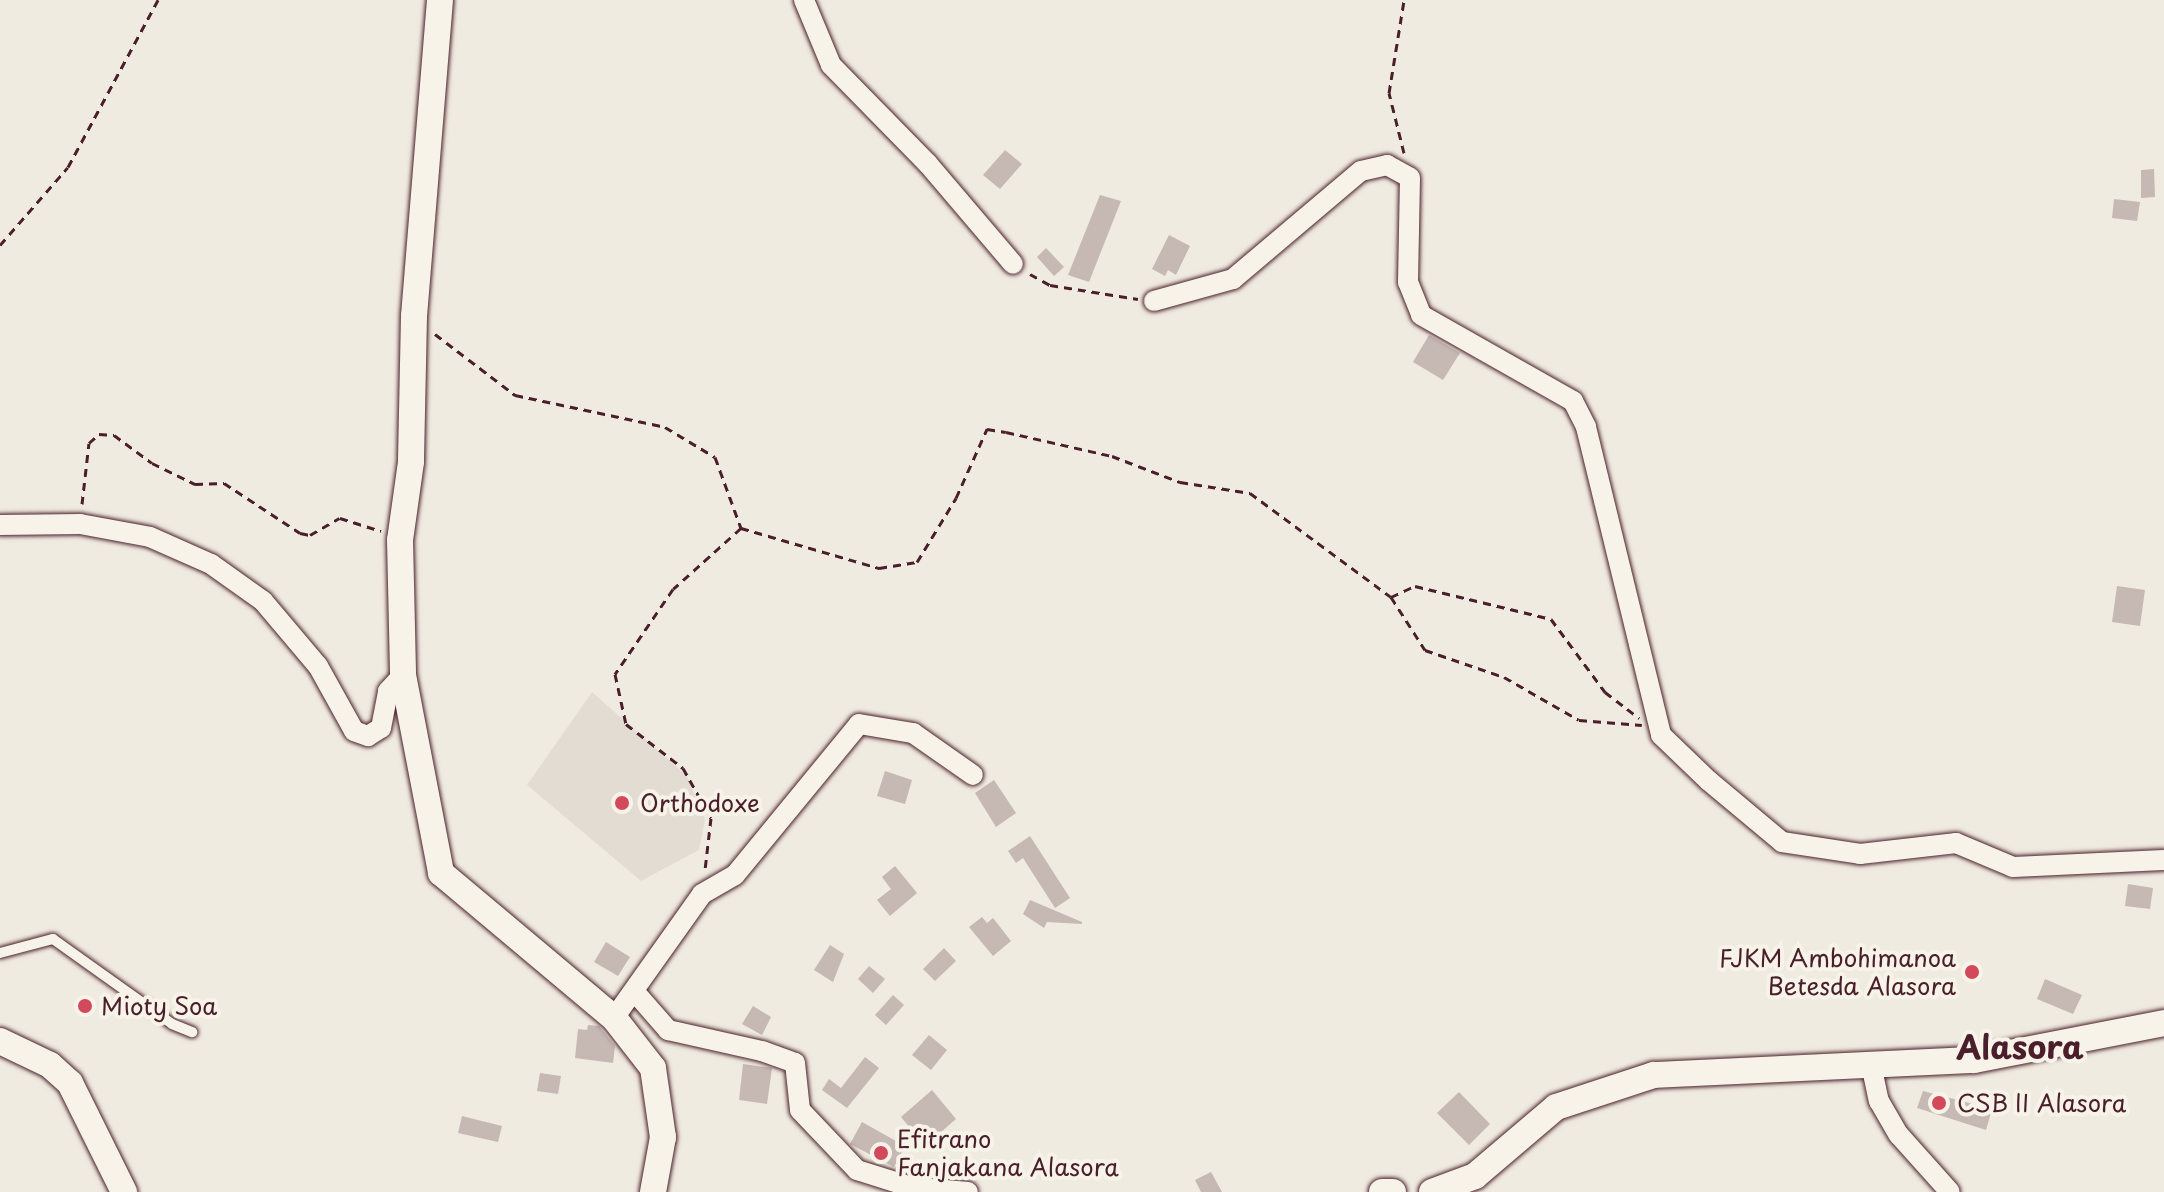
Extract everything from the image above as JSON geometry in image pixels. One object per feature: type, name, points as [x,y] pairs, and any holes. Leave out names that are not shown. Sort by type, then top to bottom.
[{"type":"street","points":[[440,0],[414,316],[411,462],[400,540],[403,675],[441,873],[614,1018],[653,1068],[663,1137],[653,1192]]},
{"type":"street","points":[[804,0],[831,65],[928,164],[1013,264]]},
{"type":"street","points":[[1154,301],[1233,279],[1361,171],[1387,165],[1410,178],[1408,282],[1421,315],[1573,401],[1586,427],[1661,735],[1709,781],[1782,842],[1860,854],[1956,843],[2013,867],[2164,860]]},
{"type":"street","points":[[0,525],[80,524],[150,537],[211,564],[263,601],[318,666],[354,731],[368,736],[381,728],[388,691],[403,675]]},
{"type":"street","points":[[614,1018],[702,894],[735,875],[859,724],[913,733],[973,775]]},
{"type":"street","points":[[634,991],[668,1030],[762,1051],[795,1063],[800,1110],[857,1170],[911,1187],[968,1192]]},
{"type":"street","points":[[1432,1192],[1475,1176],[1556,1107],[1654,1075],[1872,1069],[2028,1054],[2164,1023]]},
{"type":"street","points":[[0,1041],[50,1065],[70,1083],[124,1192]]},
{"type":"street","points":[[1872,1069],[1879,1101],[1899,1135],[1950,1192]]},
{"type":"street","points":[[1382,1192],[1393,1192]]},
{"type":"lane","points":[[0,953],[53,939],[172,1024],[192,1032]]},
{"type":"path","points":[[0,245],[68,167],[158,0]]},
{"type":"path","points":[[1404,0],[1389,93],[1410,178]]},
{"type":"path","points":[[1013,264],[1050,285],[1154,301]]},
{"type":"path","points":[[414,316],[515,395],[665,427],[715,457],[741,528]]},
{"type":"path","points":[[741,528],[879,568],[917,562],[956,498],[987,429],[1112,456],[1180,482],[1250,493],[1391,597],[1425,650],[1504,677],[1579,720],[1648,726],[1605,692],[1551,619],[1415,586],[1391,597]]},
{"type":"path","points":[[80,524],[89,443],[99,434],[114,435],[152,463],[195,484],[224,483],[300,533],[310,535],[350,519],[400,540]]},
{"type":"path","points":[[702,894],[711,818],[683,768],[626,724],[615,674],[673,589],[741,528]]},
{"type":"shaded area","name":"Orthodoxe","points":[[592,692],[687,776],[705,820],[699,850],[641,881],[527,785]]},
{"type":"building","points":[[1005,150],[1022,164],[1000,189],[983,175]]},
{"type":"building","points":[[2154,169],[2155,197],[2141,198],[2141,170]]},
{"type":"building","points":[[1100,195],[1121,201],[1089,282],[1068,275]]},
{"type":"building","points":[[2114,199],[2140,202],[2137,221],[2112,218]]},
{"type":"building","points":[[1169,235],[1190,246],[1176,275],[1168,270],[1165,276],[1152,269]]},
{"type":"building","points":[[1046,248],[1064,267],[1054,276],[1037,257]]},
{"type":"building","points":[[1429,335],[1460,353],[1443,380],[1413,362]]},
{"type":"building","points":[[2117,586],[2145,590],[2140,626],[2112,622]]},
{"type":"building","points":[[885,771],[912,780],[905,804],[877,796]]},
{"type":"building","points":[[994,780],[1016,813],[996,827],[975,793]]},
{"type":"building","points":[[1030,836],[1070,898],[1055,908],[1023,858],[1016,863],[1008,851]]},
{"type":"building","points":[[895,866],[917,893],[890,916],[877,900],[891,889],[882,877]]},
{"type":"building","points":[[2128,884],[2153,888],[2150,909],[2125,906]]},
{"type":"building","points":[[1030,900],[1082,924],[1047,922],[1044,928],[1023,914]]},
{"type":"building","points":[[982,917],[987,923],[993,918],[1011,941],[993,956],[969,927]]},
{"type":"building","points":[[606,942],[630,957],[618,976],[594,962]]},
{"type":"building","points":[[830,945],[844,954],[833,982],[814,970]]},
{"type":"building","points":[[944,948],[956,961],[935,981],[923,969]]},
{"type":"building","points":[[869,966],[885,979],[873,993],[858,979]]},
{"type":"building","points":[[2045,979],[2082,995],[2073,1014],[2037,999]]},
{"type":"building","points":[[893,995],[904,1005],[886,1025],[875,1015]]},
{"type":"building","points":[[753,1006],[771,1017],[762,1035],[742,1024]]},
{"type":"building","points":[[588,1025],[599,1026],[615,1046],[613,1063],[575,1058],[578,1029],[587,1030]]},
{"type":"building","points":[[929,1035],[947,1050],[931,1070],[912,1055]]},
{"type":"building","points":[[865,1057],[879,1068],[847,1108],[822,1090],[829,1079],[841,1088]]},
{"type":"building","points":[[743,1064],[772,1068],[767,1104],[739,1100]]},
{"type":"building","points":[[540,1073],[561,1076],[558,1094],[537,1091]]},
{"type":"building","points":[[932,1090],[956,1119],[925,1146],[901,1117]]},
{"type":"building","points":[[1923,1091],[1992,1109],[1986,1130],[1917,1108]]},
{"type":"building","points":[[1459,1092],[1490,1124],[1469,1145],[1437,1113]]},
{"type":"building","points":[[462,1116],[502,1126],[498,1142],[458,1133]]},
{"type":"building","points":[[862,1122],[905,1146],[894,1167],[850,1144]]},
{"type":"building","points":[[1211,1172],[1222,1192],[1201,1192],[1195,1180]]},
{"type":"place","name":"Orthodoxe","points":[[622,803]]},
{"type":"place","name":"FJKM Ambohimanoa Betesda Alasora","points":[[1972,972]]},
{"type":"place","name":"Mioty Soa","points":[[85,1006]]},
{"type":"place","name":"CSB II Alasora","points":[[1939,1103]]},
{"type":"place","name":"Efitrano Fanjakana Alasora","points":[[881,1153]]},
{"type":"district","name":"Alasora","points":[[2020,1046]]}]
